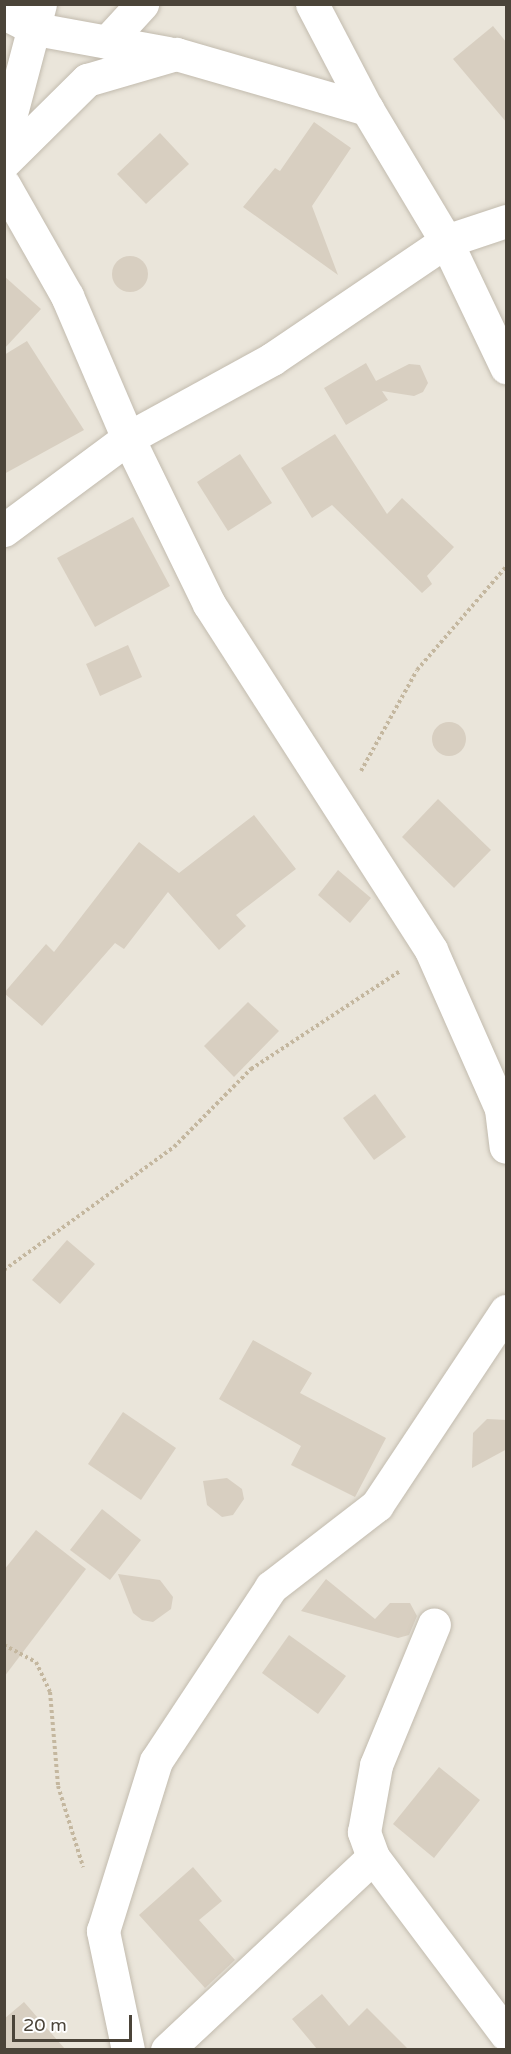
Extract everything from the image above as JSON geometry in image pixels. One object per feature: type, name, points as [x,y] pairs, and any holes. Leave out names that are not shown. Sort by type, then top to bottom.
[{"type":"street","points":[[107,42],[142,4]]},
{"type":"street","points":[[312,4],[367,109],[446,241],[507,367]]},
{"type":"street","points":[[4,13],[38,17],[107,42],[176,54],[367,109]]},
{"type":"street","points":[[4,140],[38,17]]},
{"type":"street","points":[[4,162],[87,80],[176,54]]},
{"type":"street","points":[[4,185],[67,296],[128,438],[209,604],[431,950],[501,1109],[507,1147]]},
{"type":"street","points":[[4,530],[128,438],[272,359],[446,241],[507,221]]},
{"type":"street","points":[[128,2049],[103,1931],[156,1761],[271,1587],[377,1505],[507,1311]]},
{"type":"street","points":[[434,1624],[376,1765],[364,1832],[373,1857],[507,2034]]},
{"type":"street","points":[[167,2049],[373,1857]]},
{"type":"path","points":[[340,808],[417,670],[507,567]]},
{"type":"path","points":[[4,1269],[174,1147],[251,1069],[431,950]]},
{"type":"path","points":[[4,1645],[36,1662],[50,1692],[58,1786],[86,1875]]},
{"type":"shaded area","points":[[5,5],[506,5],[506,2049],[5,2049]]},
{"type":"building","points":[[493,26],[507,43],[507,123],[453,59]]},
{"type":"building","points":[[314,122],[351,148],[312,206],[338,275],[243,207],[275,168],[280,171]]},
{"type":"building","points":[[160,133],[189,164],[146,204],[117,174]]},
{"type":"building","points":[[130,256],[142,262],[148,274],[142,286],[130,292],[118,286],[112,274],[118,262]]},
{"type":"building","points":[[4,276],[41,309],[4,349]]},
{"type":"building","points":[[27,341],[84,430],[4,474],[4,355]]},
{"type":"building","points":[[366,363],[376,381],[409,364],[420,365],[428,383],[423,392],[414,396],[382,391],[388,400],[346,425],[324,388]]},
{"type":"building","points":[[335,434],[387,514],[402,498],[454,547],[427,576],[432,584],[422,593],[332,505],[312,518],[281,468]]},
{"type":"building","points":[[240,454],[272,503],[228,531],[197,482]]},
{"type":"building","points":[[133,517],[170,586],[95,627],[57,558]]},
{"type":"building","points":[[128,645],[142,677],[100,696],[86,664]]},
{"type":"building","points":[[449,722],[461,727],[466,739],[461,751],[449,756],[437,751],[432,739],[437,727]]},
{"type":"building","points":[[438,799],[491,850],[454,888],[402,837]]},
{"type":"building","points":[[254,815],[296,869],[236,915],[246,926],[219,950],[168,892],[124,949],[115,943],[42,1026],[4,993],[46,944],[54,952],[139,842],[179,873]]},
{"type":"building","points":[[338,870],[371,898],[350,923],[318,895]]},
{"type":"building","points":[[248,1002],[279,1031],[234,1077],[204,1046]]},
{"type":"building","points":[[375,1094],[406,1137],[374,1160],[343,1118]]},
{"type":"building","points":[[67,1240],[95,1264],[60,1304],[32,1280]]},
{"type":"building","points":[[253,1340],[312,1373],[300,1393],[386,1438],[355,1497],[291,1465],[301,1446],[219,1399]]},
{"type":"building","points":[[123,1412],[176,1448],[141,1500],[88,1464]]},
{"type":"building","points":[[487,1419],[507,1420],[507,1449],[472,1468],[473,1433]]},
{"type":"building","points":[[227,1478],[242,1489],[244,1499],[233,1515],[222,1517],[207,1505],[203,1481]]},
{"type":"building","points":[[102,1509],[141,1540],[110,1580],[70,1550]]},
{"type":"building","points":[[36,1530],[86,1569],[4,1677],[4,1570]]},
{"type":"building","points":[[118,1574],[160,1580],[173,1597],[171,1609],[153,1622],[142,1620],[133,1613]]},
{"type":"building","points":[[326,1579],[375,1619],[390,1603],[410,1603],[417,1616],[409,1635],[398,1638],[301,1611]]},
{"type":"building","points":[[289,1635],[346,1676],[318,1714],[262,1673]]},
{"type":"building","points":[[439,1767],[480,1800],[434,1858],[393,1824]]},
{"type":"building","points":[[193,1867],[222,1901],[199,1920],[235,1960],[205,1988],[139,1915]]},
{"type":"building","points":[[322,1994],[349,2026],[367,2008],[408,2049],[317,2049],[292,2019]]},
{"type":"building","points":[[24,2002],[65,2049],[4,2049],[4,2019]]}]
